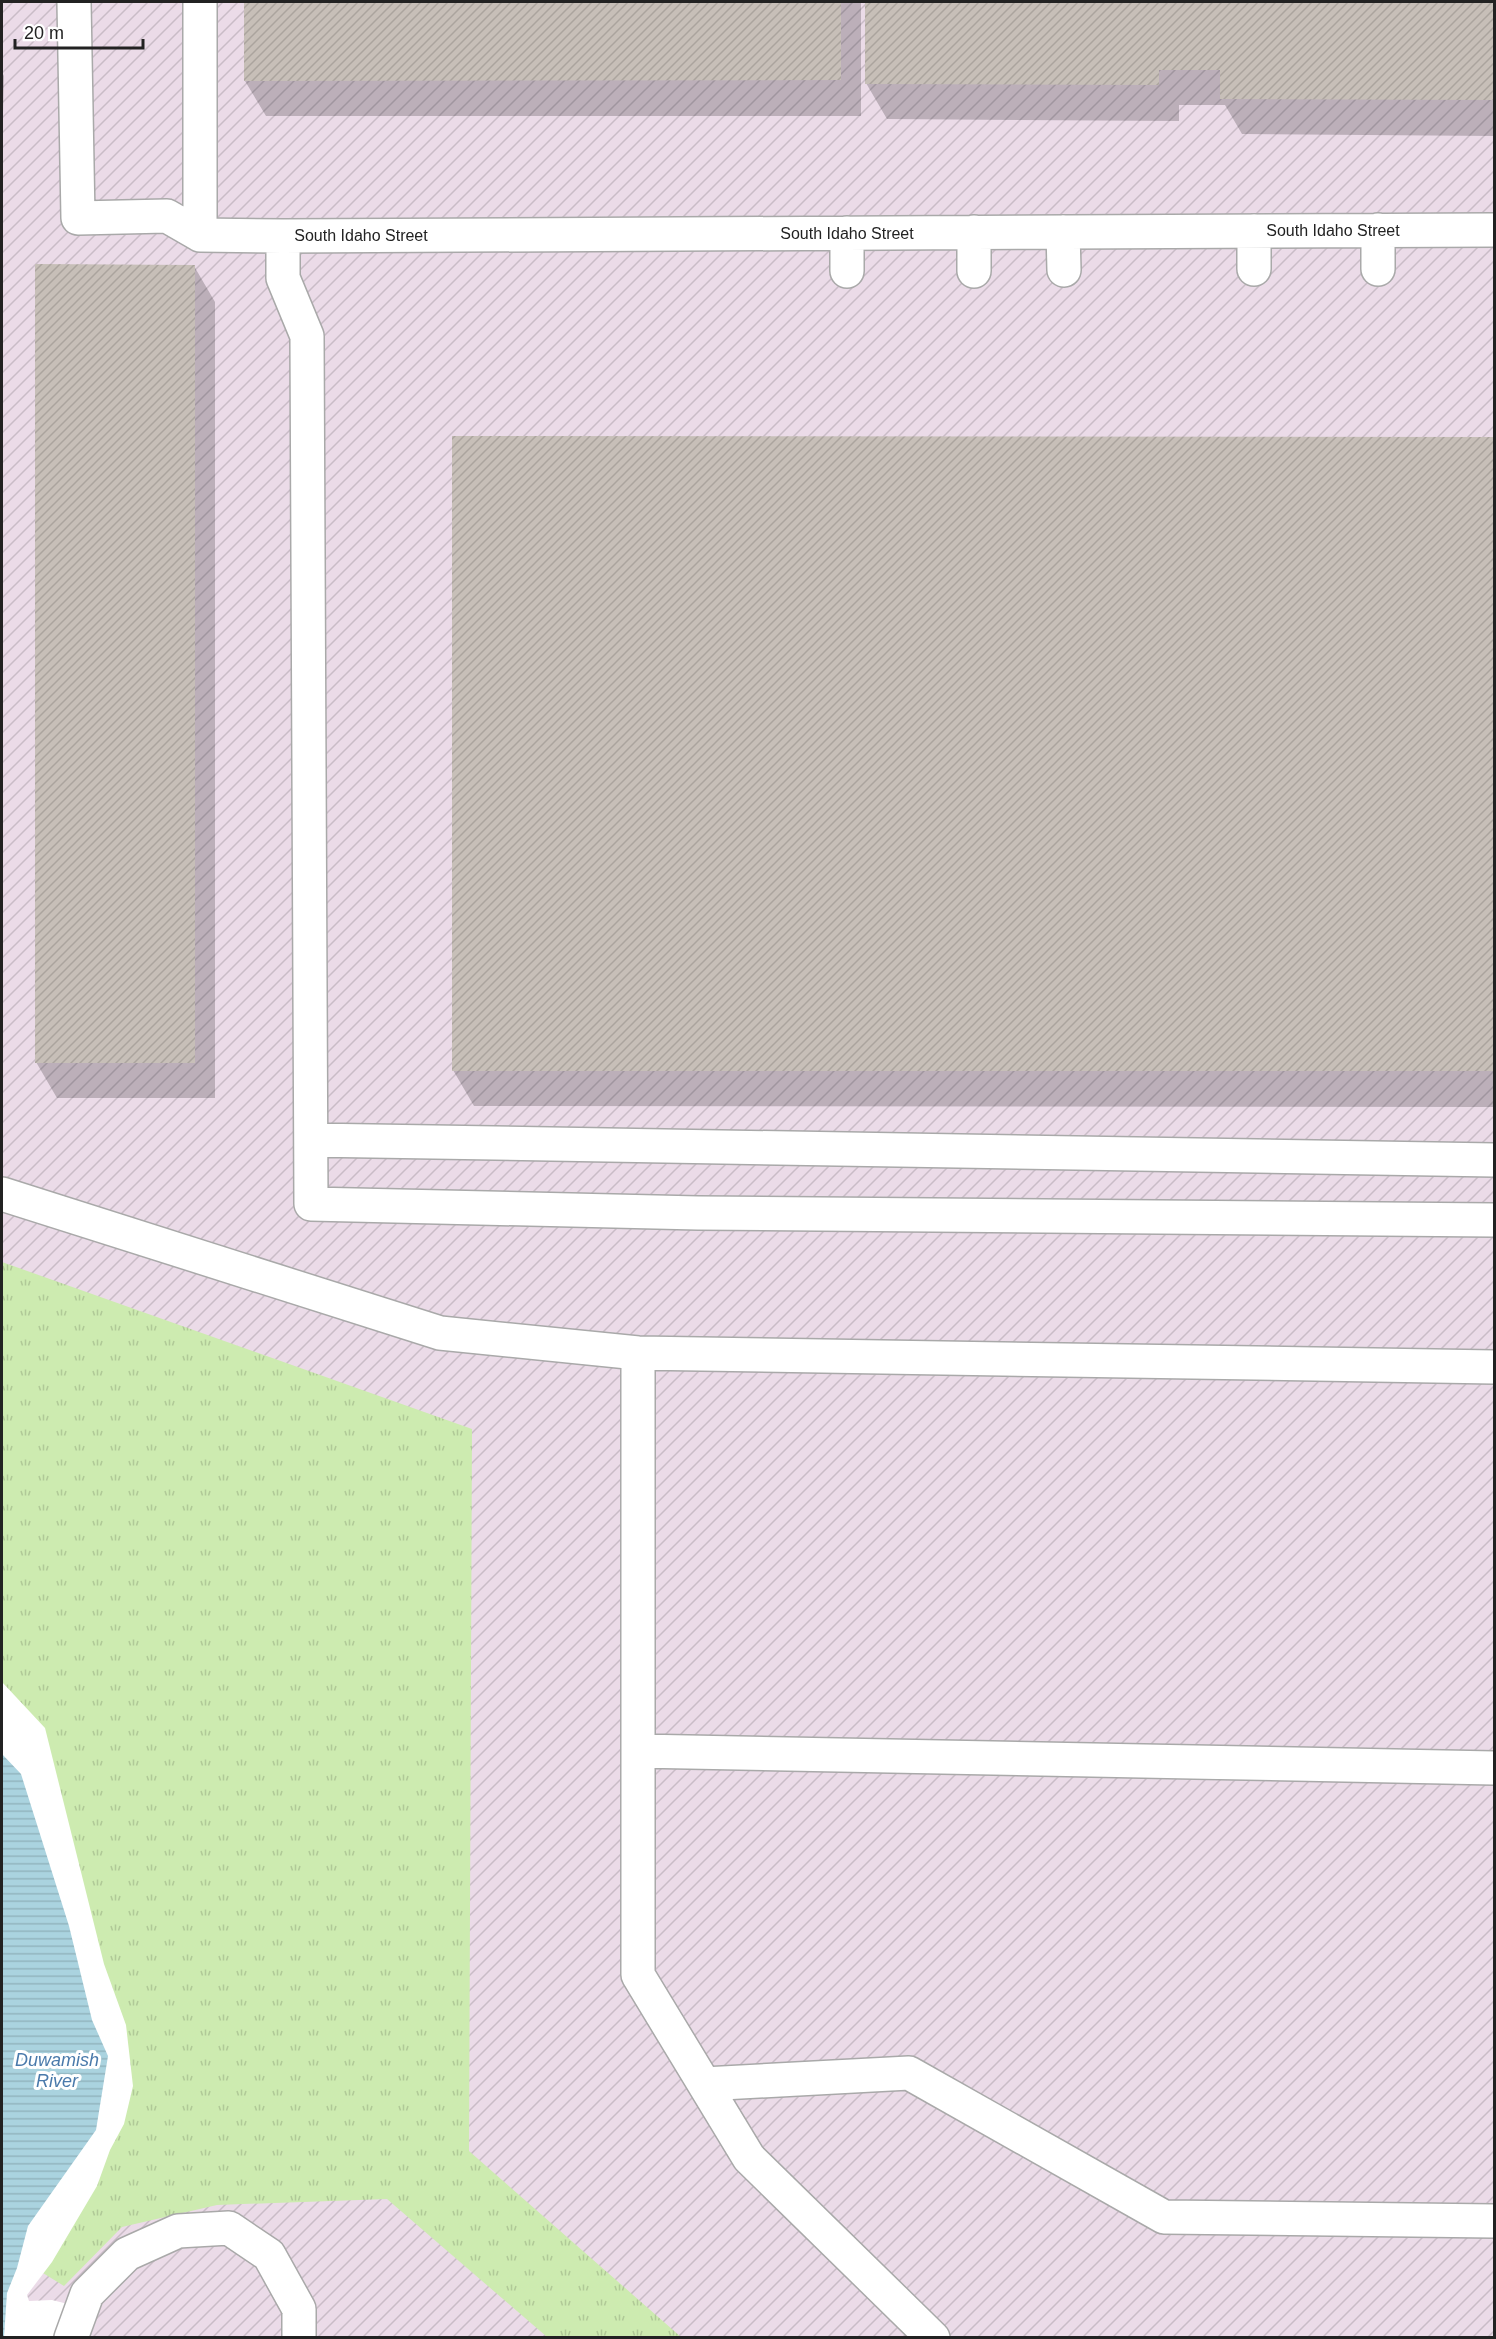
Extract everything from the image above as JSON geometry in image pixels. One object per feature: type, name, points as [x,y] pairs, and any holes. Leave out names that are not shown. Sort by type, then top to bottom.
[{"type":"street","points":[[74,2],[78,218],[167,216],[200,235],[200,2]]},
{"type":"street","points":[[1378,230],[1378,269]]},
{"type":"street","name":"South Idaho Street","points":[[200,235],[1494,230]]},
{"type":"street","points":[[1254,231],[1254,268]]},
{"type":"street","points":[[974,232],[974,271]]},
{"type":"street","points":[[1063,232],[1064,270]]},
{"type":"street","points":[[847,233],[847,271]]},
{"type":"street","points":[[283,236],[283,278],[307,336],[310,1204],[698,1214],[1494,1220]]},
{"type":"street","points":[[311,1140],[1494,1160]]},
{"type":"street","points":[[2,1194],[440,1333],[638,1353],[1494,1367]]},
{"type":"street","points":[[638,1353],[638,1975],[749,2158],[933,2337]]},
{"type":"street","points":[[638,1751],[1494,1768]]},
{"type":"street","points":[[704,2084],[909,2073],[1164,2217],[1494,2221]]},
{"type":"street","points":[[71,2337],[87,2294],[127,2254],[178,2231],[229,2228],[269,2255],[299,2309],[299,2337]]},
{"type":"shaded area","points":[[2,2],[1494,2],[1494,2337],[11,2337],[2,1684]]},
{"type":"green space","points":[[2,1262],[472,1429],[469,2151],[681,2337],[547,2337],[387,2199],[217,2205],[122,2227],[64,2286],[25,2262],[2,1684]]},
{"type":"water","name":"Duwamish River","points":[[2,1684],[114,2073],[87,2188],[25,2262],[11,2338],[2,2337]]},
{"type":"pier","points":[[2,1682],[45,1728],[104,1964],[126,2025],[133,2086],[124,2124],[110,2150],[97,2186],[52,2262],[27,2295],[29,2301],[52,2300],[76,2306],[65,2337],[4,2337],[7,2293],[17,2268],[28,2226],[96,2130],[108,2056],[92,2020],[69,1926],[21,1774],[2,1754]]},
{"type":"building","points":[[244,2],[841,2],[841,80],[244,81]]},
{"type":"building","points":[[865,2],[1494,2],[1494,100],[1220,99],[1220,70],[1159,70],[1159,85],[865,84]]},
{"type":"building","points":[[35,264],[195,265],[195,1063],[35,1063]]},
{"type":"building","points":[[452,436],[1494,437],[1494,1071],[452,1071]]}]
